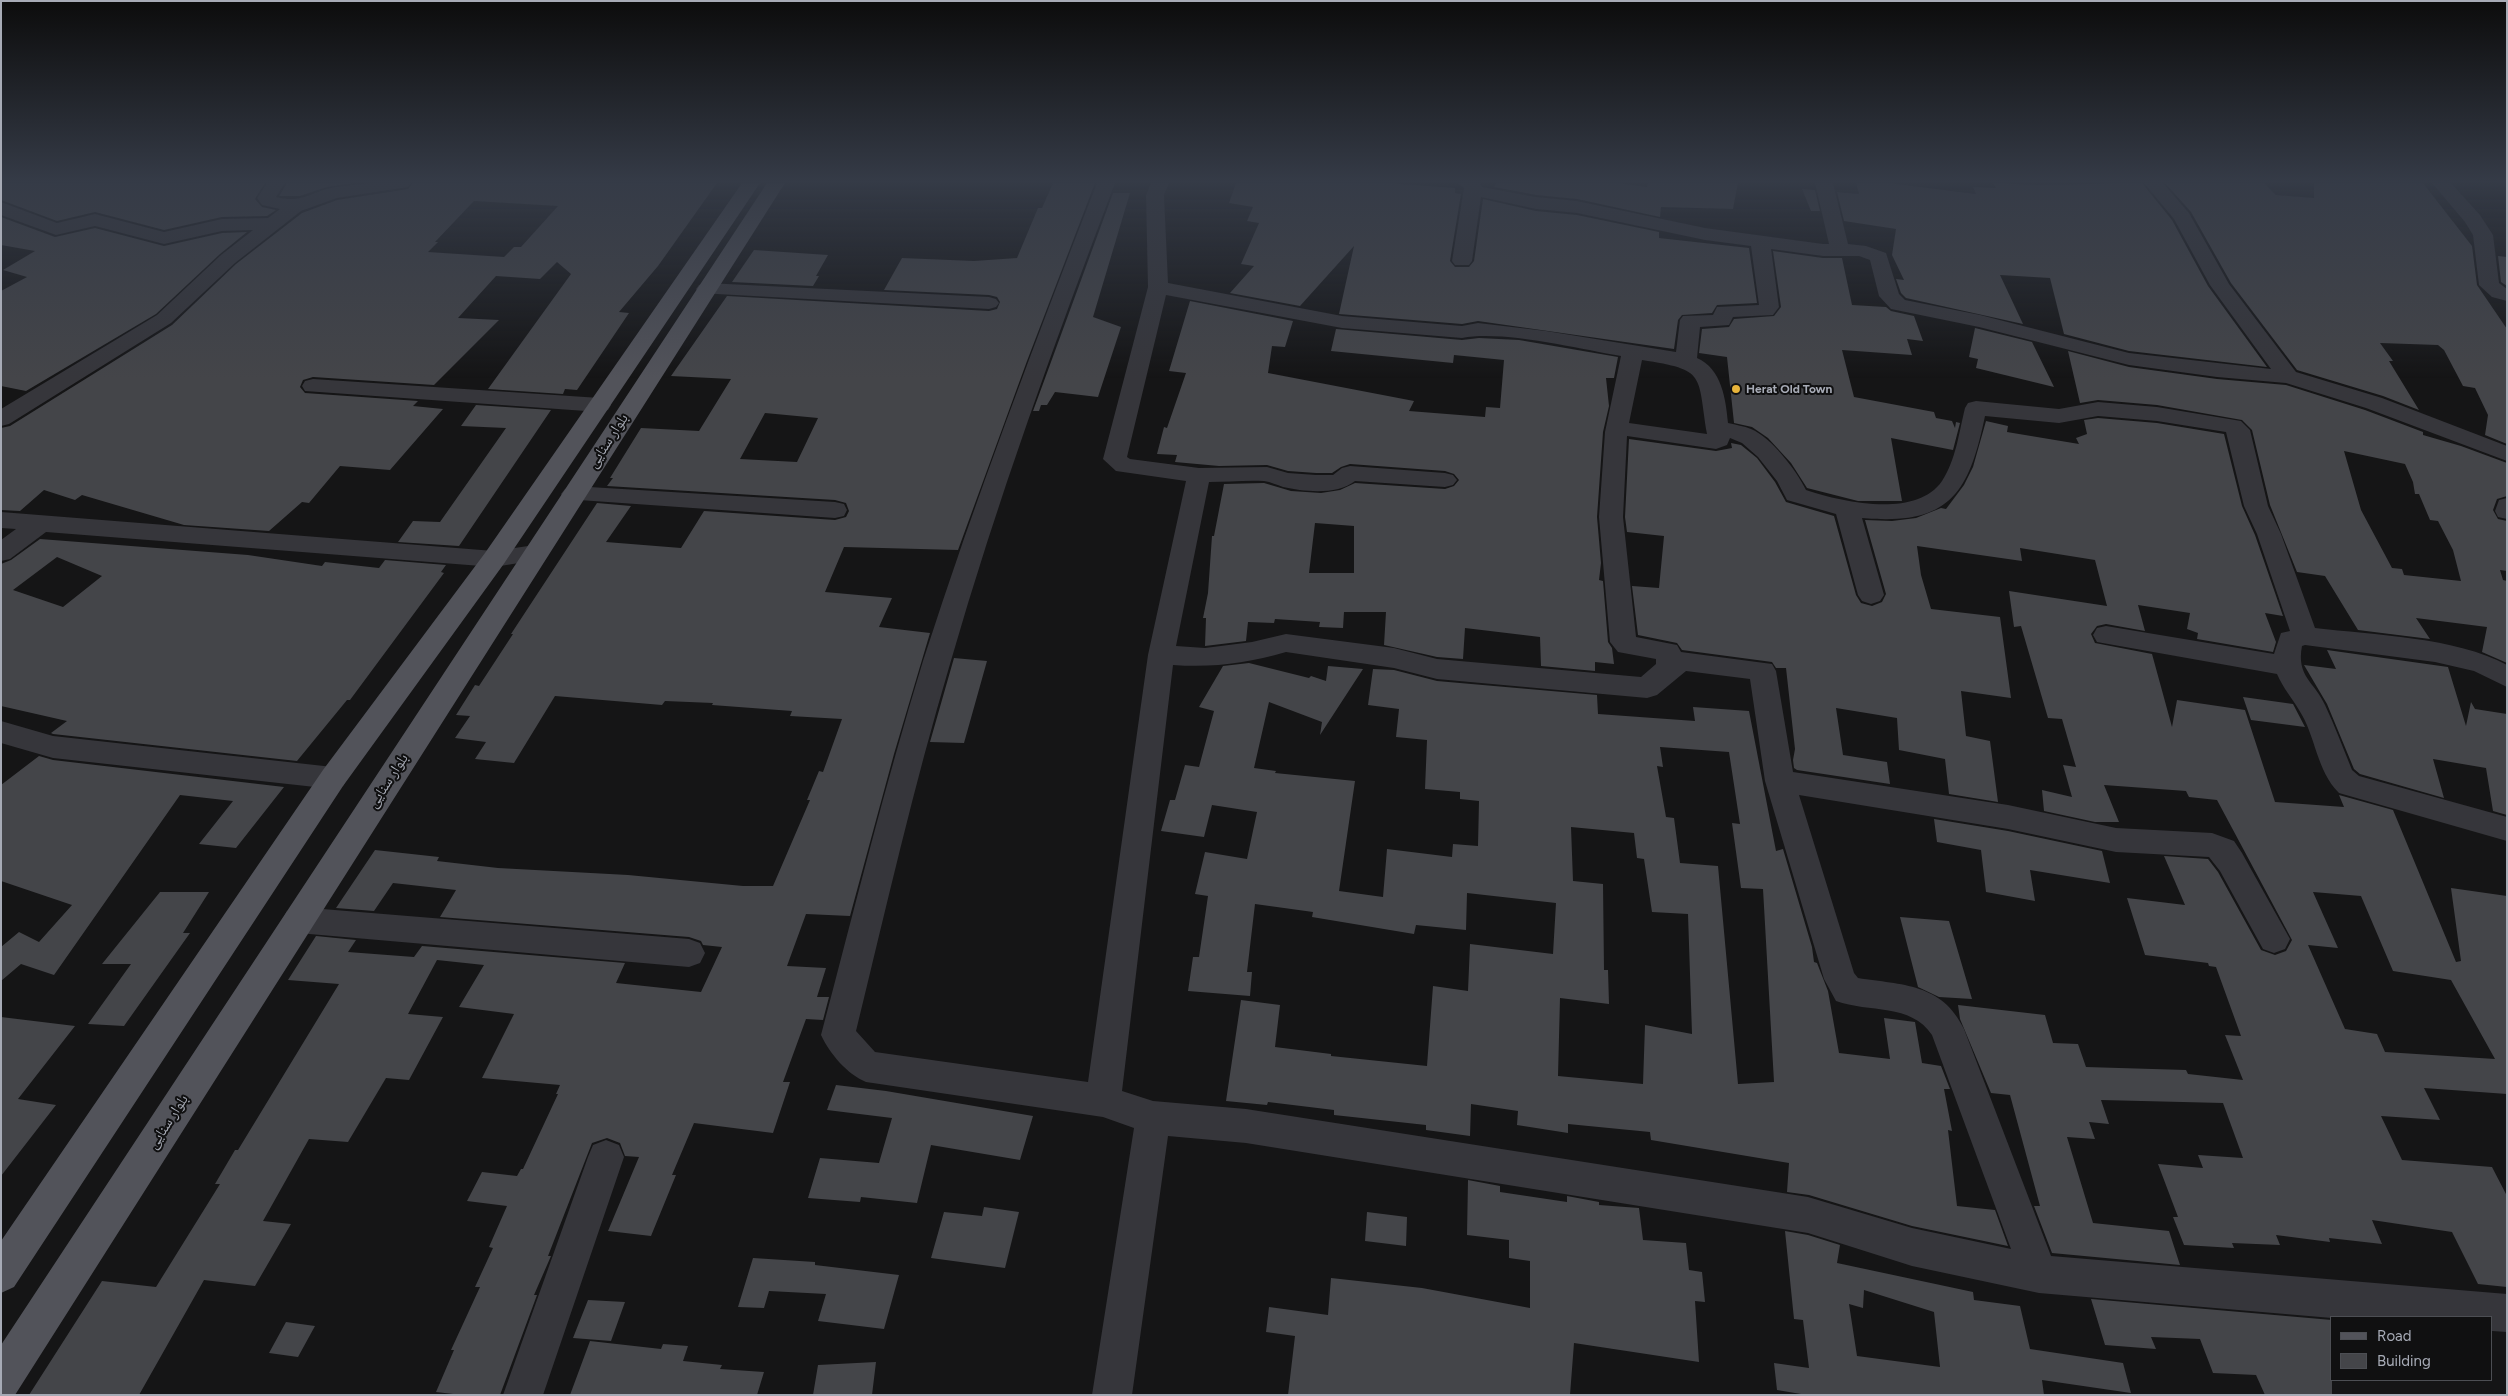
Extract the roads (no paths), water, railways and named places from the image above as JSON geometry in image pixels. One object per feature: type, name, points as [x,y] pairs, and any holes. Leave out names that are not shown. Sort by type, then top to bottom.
[{"type":"main road","name":"بلوار سنایی","points":[[1,1274],[333,778],[494,559],[707,248]]},
{"type":"main road","name":"بلوار سنایی","points":[[1,1381],[733,248]]},
{"type":"street","points":[[1,419],[164,319],[228,259],[243,248]]},
{"type":"street","points":[[1081,248],[1026,394],[937,662],[893,818],[838,1035],[866,1066],[1103,1101],[1153,1118],[1246,1126],[1799,1213],[1912,1246],[2039,1274],[2507,1313]]},
{"type":"street","points":[[1157,248],[1158,287],[1115,459],[1124,466],[1198,475],[1266,474],[1286,480],[1316,483],[1339,482],[1350,473],[1445,480]]},
{"type":"street","points":[[1462,261],[1463,248]]},
{"type":"street","points":[[1686,362],[1690,320],[1722,321],[1724,311],[1766,311],[1769,307],[1761,248]]},
{"type":"street","points":[[1810,248],[1840,249],[1873,254],[1879,257],[1889,296],[1898,305],[1980,322],[2129,359],[2217,371],[2288,377],[2374,403],[2507,454]]},
{"type":"street","points":[[2199,248],[2220,285],[2288,377]]},
{"type":"street","points":[[2485,248],[2489,285],[2499,293],[2507,295]]},
{"type":"street","points":[[1158,287],[1342,322],[1462,332],[1478,329],[1546,337],[1677,358],[1694,365],[1705,374],[1712,394],[1719,440],[1711,442],[1617,428]]},
{"type":"street","points":[[706,289],[989,303]]},
{"type":"street","points":[[1634,352],[1617,428],[1610,517],[1622,642],[1627,646],[1668,652],[1670,666]]},
{"type":"street","points":[[313,386],[600,405]]},
{"type":"street","points":[[1717,429],[1745,434],[1783,468],[1795,489],[1795,495],[1847,509],[1902,512],[1932,503],[1949,489],[1960,467],[1976,408],[2059,416],[2108,410],[2157,414],[2232,426],[2239,430],[2256,506],[2269,534],[2305,636]]},
{"type":"street","points":[[1103,1101],[1161,656],[1198,475]]},
{"type":"street","points":[[573,494],[834,510]]},
{"type":"street","points":[[2507,506],[2507,511]]},
{"type":"street","points":[[1847,509],[1871,595]]},
{"type":"street","points":[[1,520],[494,559],[535,553]]},
{"type":"street","points":[[1,553],[41,523]]},
{"type":"street","points":[[2106,635],[2286,666]]},
{"type":"street","points":[[2507,677],[2482,663],[2436,652],[2305,636],[2290,640],[2286,650],[2286,666],[2305,698],[2311,704],[2340,776],[2350,785],[2507,828]]},
{"type":"street","points":[[1161,656],[1205,658],[1252,652],[1286,643],[1394,658],[1438,669],[1647,688],[1670,666],[1683,661],[1762,671],[1780,781],[1840,979],[1848,992],[1919,1002],[1948,1027],[1953,1048],[2039,1274]]},
{"type":"street","points":[[1,732],[53,747],[333,778]]},
{"type":"street","points":[[1780,781],[2008,817],[2116,840],[2212,846],[2222,850],[2231,862],[2274,939]]},
{"type":"street","points":[[298,920],[690,953]]},
{"type":"street","points":[[1112,1395],[1153,1118]]},
{"type":"street","points":[[523,1395],[606,1157]]},
{"type":"place","name":"Herat Old Town","points":[[1736,389]]}]
